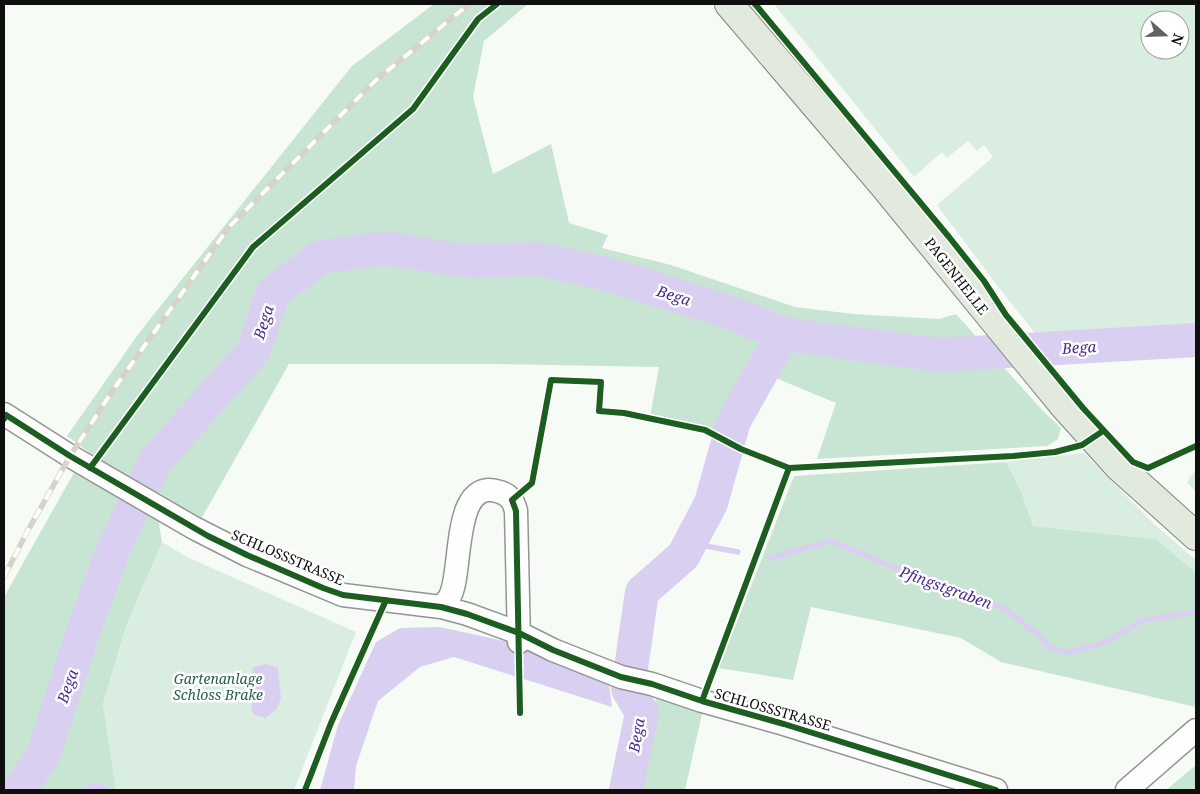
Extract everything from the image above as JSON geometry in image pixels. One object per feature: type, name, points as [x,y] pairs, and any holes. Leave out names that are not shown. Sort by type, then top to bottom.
[{"type":"main road","name":"PAGENHELLE","points":[[729,4],[903,208],[990,318],[1064,406],[1118,466],[1196,536]]},
{"type":"street","name":"SCHLOSSSTRASSE","points":[[4,416],[110,480],[195,528],[247,555],[342,594],[441,607],[621,677],[652,684],[702,701],[784,724],[996,790]]},
{"type":"street","points":[[441,607],[449,599],[452,590],[468,503],[472,497],[480,493],[489,490],[498,491],[512,500],[516,512],[519,637]]},
{"type":"street","points":[[1127,790],[1196,730]]},
{"type":"green space","points":[[434,4],[528,4],[484,41],[473,97],[493,174],[551,144],[569,223],[608,235],[602,248],[671,265],[795,307],[853,314],[939,319],[956,314],[1043,411],[1061,428],[1058,439],[1047,446],[817,459],[836,403],[766,374],[745,413],[737,439],[705,426],[650,417],[659,367],[493,364],[289,364],[201,519],[158,492],[122,476],[67,436],[139,333],[352,66]]},
{"type":"green space","points":[[774,4],[1196,4],[1196,324],[1038,337],[937,205],[993,157],[984,145],[977,151],[968,141],[947,158],[942,152],[914,177]]},
{"type":"green space","points":[[1084,453],[1154,524],[1196,560],[1196,573],[1156,539],[1033,526],[1021,491],[1006,462]]},
{"type":"green space","points":[[1006,462],[1021,491],[1033,526],[1156,539],[1196,573],[1196,707],[1001,662],[961,638],[811,607],[793,680],[719,668],[794,476]]},
{"type":"green space","points":[[1196,469],[1196,492],[1187,482]]},
{"type":"green space","points":[[75,471],[158,518],[162,542],[126,626],[103,704],[116,790],[111,790],[105,785],[92,782],[81,790],[4,790],[4,597]]},
{"type":"green space","name":"Gartenanlage Schloss Brake","points":[[162,542],[187,557],[356,632],[294,790],[116,790],[103,704],[126,626]]},
{"type":"green space","points":[[656,697],[702,714],[685,790],[638,790]]},
{"type":"green space","points":[[1196,765],[1196,790],[1166,790]]},
{"type":"shaded area","points":[[440,627],[509,642],[609,682],[612,707],[454,657],[420,667],[378,701],[356,766],[354,790],[320,790],[338,725],[376,642],[400,628]]},
{"type":"shaded area","points":[[267,664],[278,668],[281,698],[277,709],[265,718],[255,715],[251,710],[255,692],[252,676],[253,667]]},
{"type":"shaded area","points":[[92,782],[105,785],[111,790],[81,790]]},
{"type":"waterway","name":"Bega","points":[[19,790],[43,756],[83,632],[114,548],[156,460],[254,350],[273,292],[321,257],[385,248],[465,261],[539,259],[611,275],[729,312],[783,334]]},
{"type":"waterway","name":"Bega","points":[[626,790],[642,713],[628,689],[642,592],[683,556],[711,503],[734,421],[783,334],[939,355],[1196,340]]},
{"type":"waterway","name":"Pfingstgraben","points":[[770,558],[831,541],[896,568],[967,591],[1007,610],[1038,635],[1051,649],[1068,652],[1104,643],[1143,620],[1196,612]]},
{"type":"waterway","name":"Pfingstgraben","points":[[690,543],[738,552]]},
{"type":"railway","points":[[4,577],[70,456],[113,390],[229,227],[375,81],[469,4]]},
{"type":"cycle path","points":[[90,468],[253,247],[413,109],[478,19],[497,4]]},
{"type":"cycle path","points":[[755,4],[949,237],[984,281],[1006,315],[1083,408],[1133,462],[1148,468],[1196,446]]},
{"type":"cycle path","points":[[520,713],[516,511],[512,500],[532,483],[551,380],[601,382],[599,411],[624,413],[705,430],[741,449],[789,468],[1055,452],[1082,445],[1103,431]]},
{"type":"cycle path","points":[[4,419],[6,415],[70,456],[208,536],[323,588],[343,595],[441,607],[467,614],[519,633],[553,650],[621,677],[652,684],[702,701],[784,724],[996,790]]},
{"type":"cycle path","points":[[702,701],[789,468]]},
{"type":"cycle path","points":[[305,790],[331,723],[386,600]]}]
